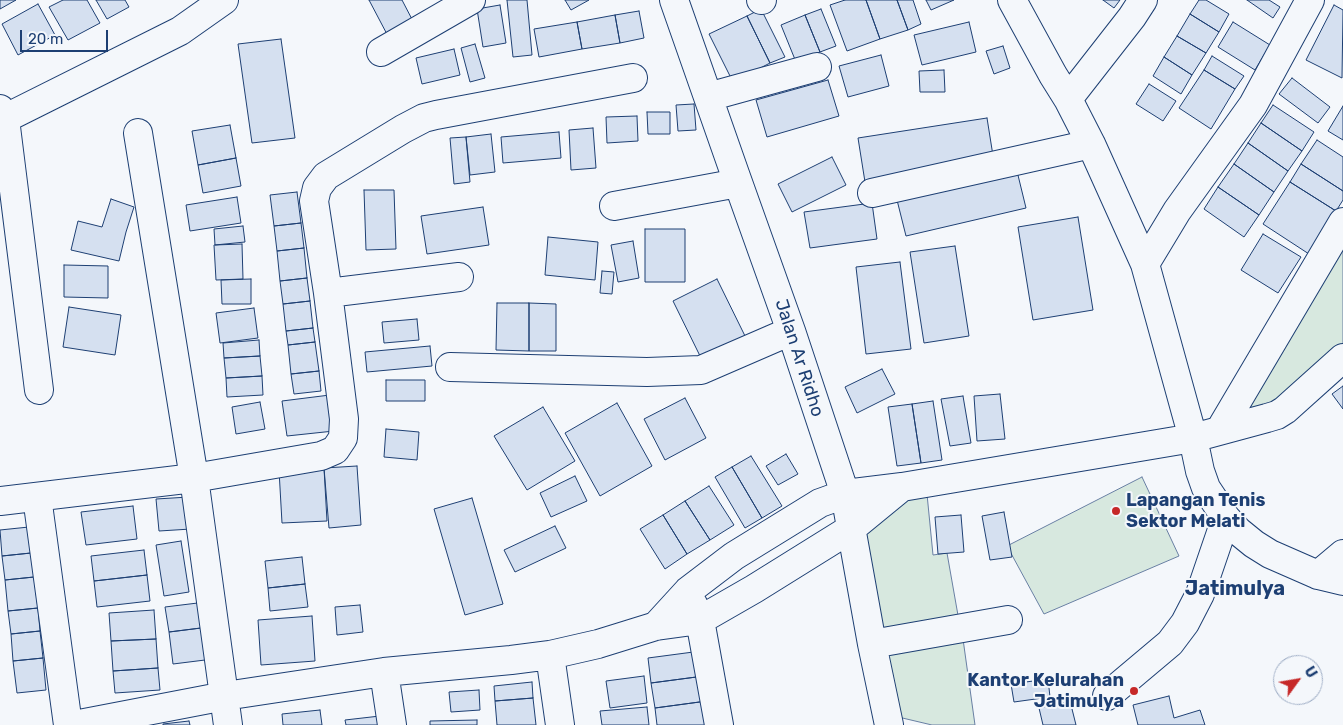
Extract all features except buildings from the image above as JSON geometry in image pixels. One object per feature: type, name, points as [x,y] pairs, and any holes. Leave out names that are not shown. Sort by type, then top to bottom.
[{"type":"street","points":[[39,390],[2,116],[180,31],[224,0]]},
{"type":"street","points":[[381,52],[471,0]]},
{"type":"street","name":"Jalan Ar Ridho","points":[[674,0],[791,331],[845,494],[872,644],[892,724]]},
{"type":"street","points":[[1012,0],[1091,144],[1145,264],[1206,488],[1226,518],[1238,531],[1270,554],[1330,578],[1343,554]]},
{"type":"street","points":[[1068,99],[1143,0]]},
{"type":"street","points":[[1145,264],[1177,211],[1253,104],[1310,0]]},
{"type":"street","points":[[708,97],[817,67]]},
{"type":"street","points":[[0,501],[194,478],[321,456],[335,450],[343,438],[344,419],[314,201],[316,188],[326,176],[424,118],[436,114],[633,78]]},
{"type":"street","points":[[138,134],[194,478],[228,725]]},
{"type":"street","points":[[872,193],[1091,144]]},
{"type":"street","points":[[614,206],[738,183]]},
{"type":"street","points":[[1220,430],[1343,222]]},
{"type":"street","points":[[328,293],[459,277]]},
{"type":"street","points":[[450,367],[647,372],[701,370],[791,331]]},
{"type":"street","points":[[656,626],[688,592],[734,556],[820,503],[845,494],[902,487],[1193,438],[1276,415],[1285,410],[1343,358]]},
{"type":"street","points":[[74,725],[225,696],[384,672],[550,655],[598,644],[656,626],[700,620],[852,528],[902,487]]},
{"type":"street","points":[[37,497],[68,725]]},
{"type":"street","points":[[1107,696],[1170,642],[1185,623],[1200,594],[1226,518]]},
{"type":"street","points":[[688,592],[700,620],[718,725]]},
{"type":"street","points":[[872,644],[1008,620]]},
{"type":"street","points":[[550,655],[560,725]]},
{"type":"street","points":[[384,672],[392,725]]},
{"type":"shaded area","points":[[1343,240],[1343,347],[1281,402],[1242,413]]},
{"type":"shaded area","name":"Lapangan Tenis Sektor Melati","points":[[1142,477],[1179,556],[1044,614],[1007,546]]},
{"type":"shaded area","points":[[927,494],[933,555],[947,553],[959,621],[880,631],[861,535],[909,496]]},
{"type":"shaded area","points":[[963,639],[975,725],[932,725],[894,716],[883,651]]},
{"type":"place","name":"Lapangan Tenis Sektor Melati","points":[[1116,511]]},
{"type":"place","name":"Kantor Kelurahan Jatimulya","points":[[1134,691]]},
{"type":"district","name":"Jatimulya","points":[[1235,589]]}]
